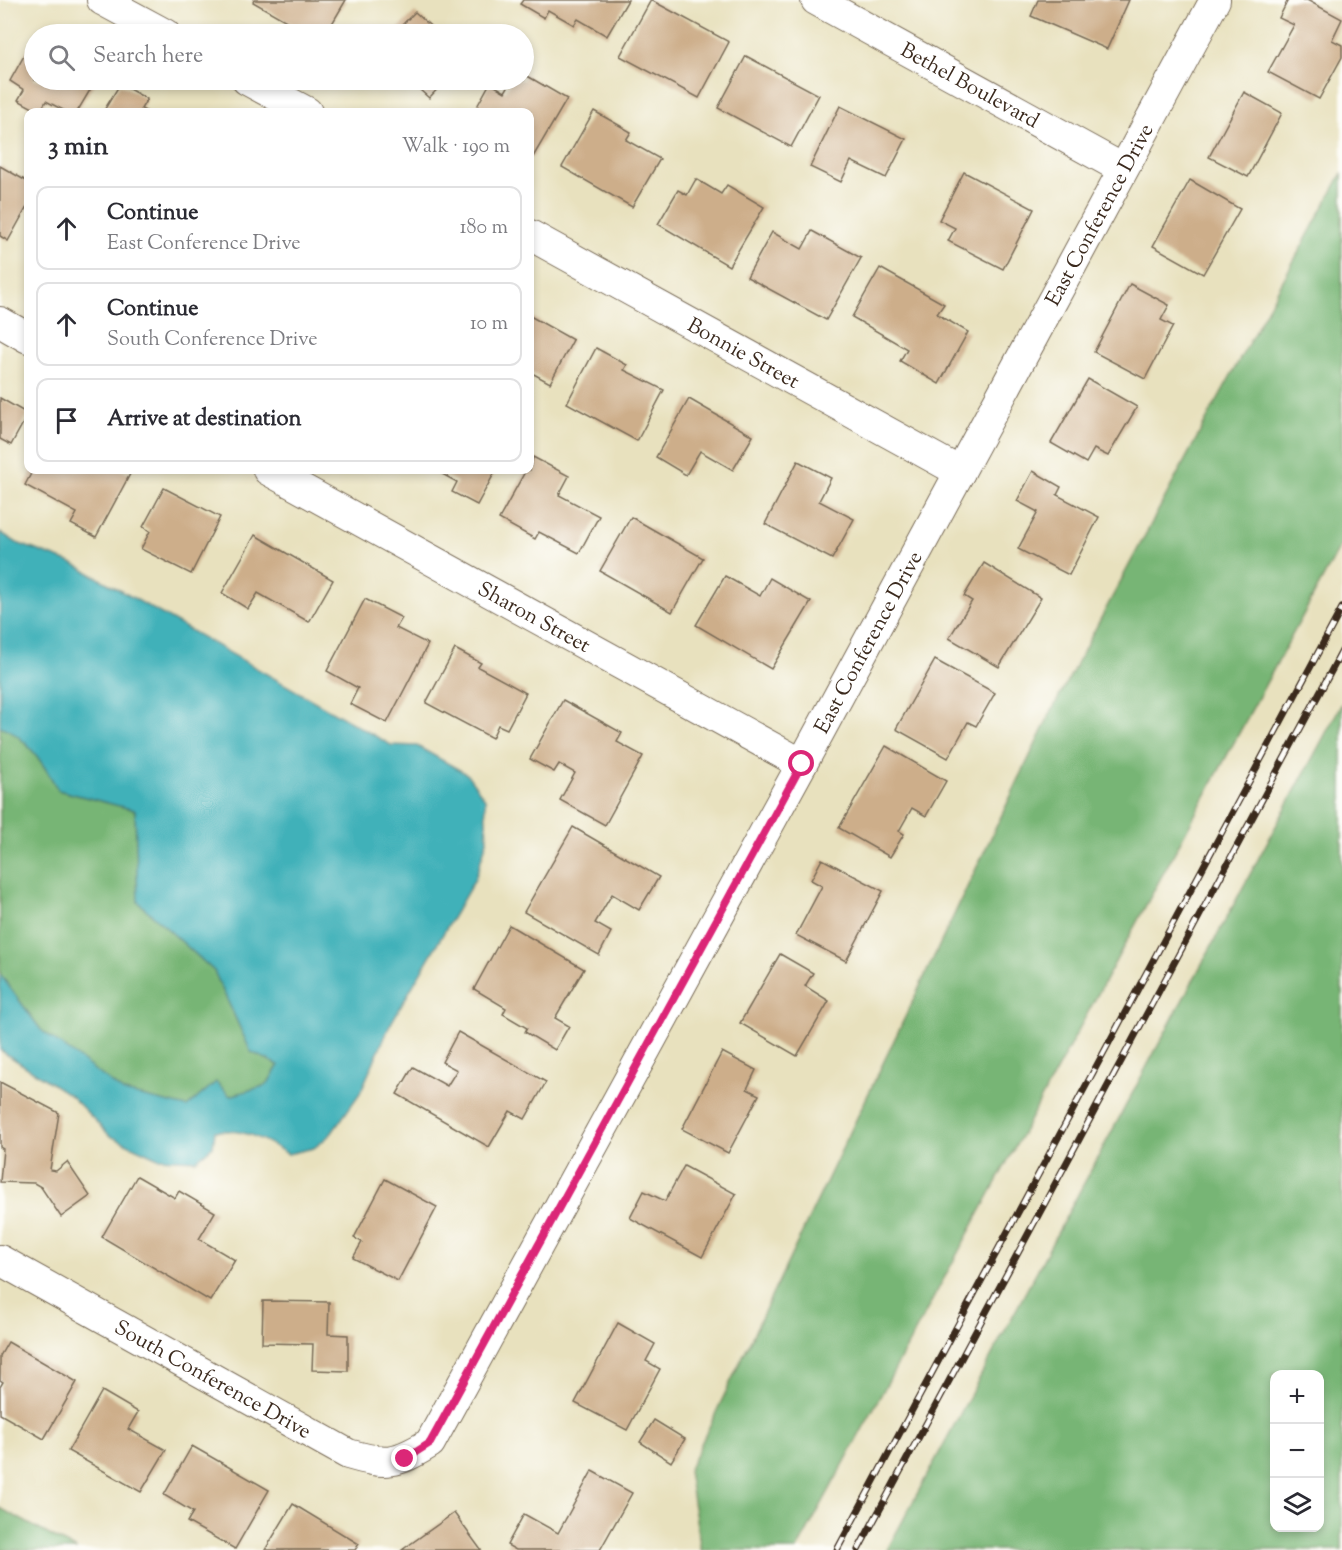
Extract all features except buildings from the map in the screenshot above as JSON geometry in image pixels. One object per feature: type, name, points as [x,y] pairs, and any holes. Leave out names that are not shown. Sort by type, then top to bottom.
[{"type":"street","points":[[102,0],[146,24]]},
{"type":"street","name":"East Conference Drive","points":[[432,1440],[802,764],[1215,0]]},
{"type":"street","name":"Bethel Boulevard","points":[[829,3],[1123,169]]},
{"type":"street","points":[[266,90],[300,108]]},
{"type":"street","name":"Bonnie Street","points":[[534,237],[960,472]]},
{"type":"street","points":[[0,322],[24,336]]},
{"type":"street","name":"Sharon Street","points":[[275,474],[802,764]]},
{"type":"street","name":"South Conference Drive","points":[[0,1260],[348,1454],[376,1462],[405,1459],[432,1440]]},
{"type":"green space","points":[[1342,173],[1342,543],[797,1550],[701,1550],[688,1471],[1051,712],[1208,417]]},
{"type":"green space","points":[[1342,703],[1342,1550],[887,1550]]},
{"type":"green space","points":[[0,726],[27,744],[58,790],[135,810],[138,902],[214,971],[251,1052],[279,1065],[267,1085],[230,1096],[216,1082],[187,1107],[124,1092],[41,1030],[0,974]]},
{"type":"green space","points":[[0,1508],[77,1550],[0,1550]]},
{"type":"water","points":[[0,532],[17,543],[74,564],[391,745],[417,746],[467,774],[485,799],[487,841],[475,879],[390,1025],[360,1093],[331,1134],[314,1148],[288,1154],[245,1133],[215,1131],[213,1146],[196,1160],[158,1158],[110,1136],[71,1096],[0,1050],[0,974],[41,1030],[124,1092],[187,1107],[216,1082],[230,1096],[267,1085],[279,1065],[251,1052],[214,971],[138,902],[135,810],[58,790],[27,744],[0,726]]},
{"type":"railway","points":[[837,1550],[1342,608]]},
{"type":"railway","points":[[858,1550],[1342,651]]},
{"type":"route","points":[[405,1459],[430,1443],[802,764]]}]
